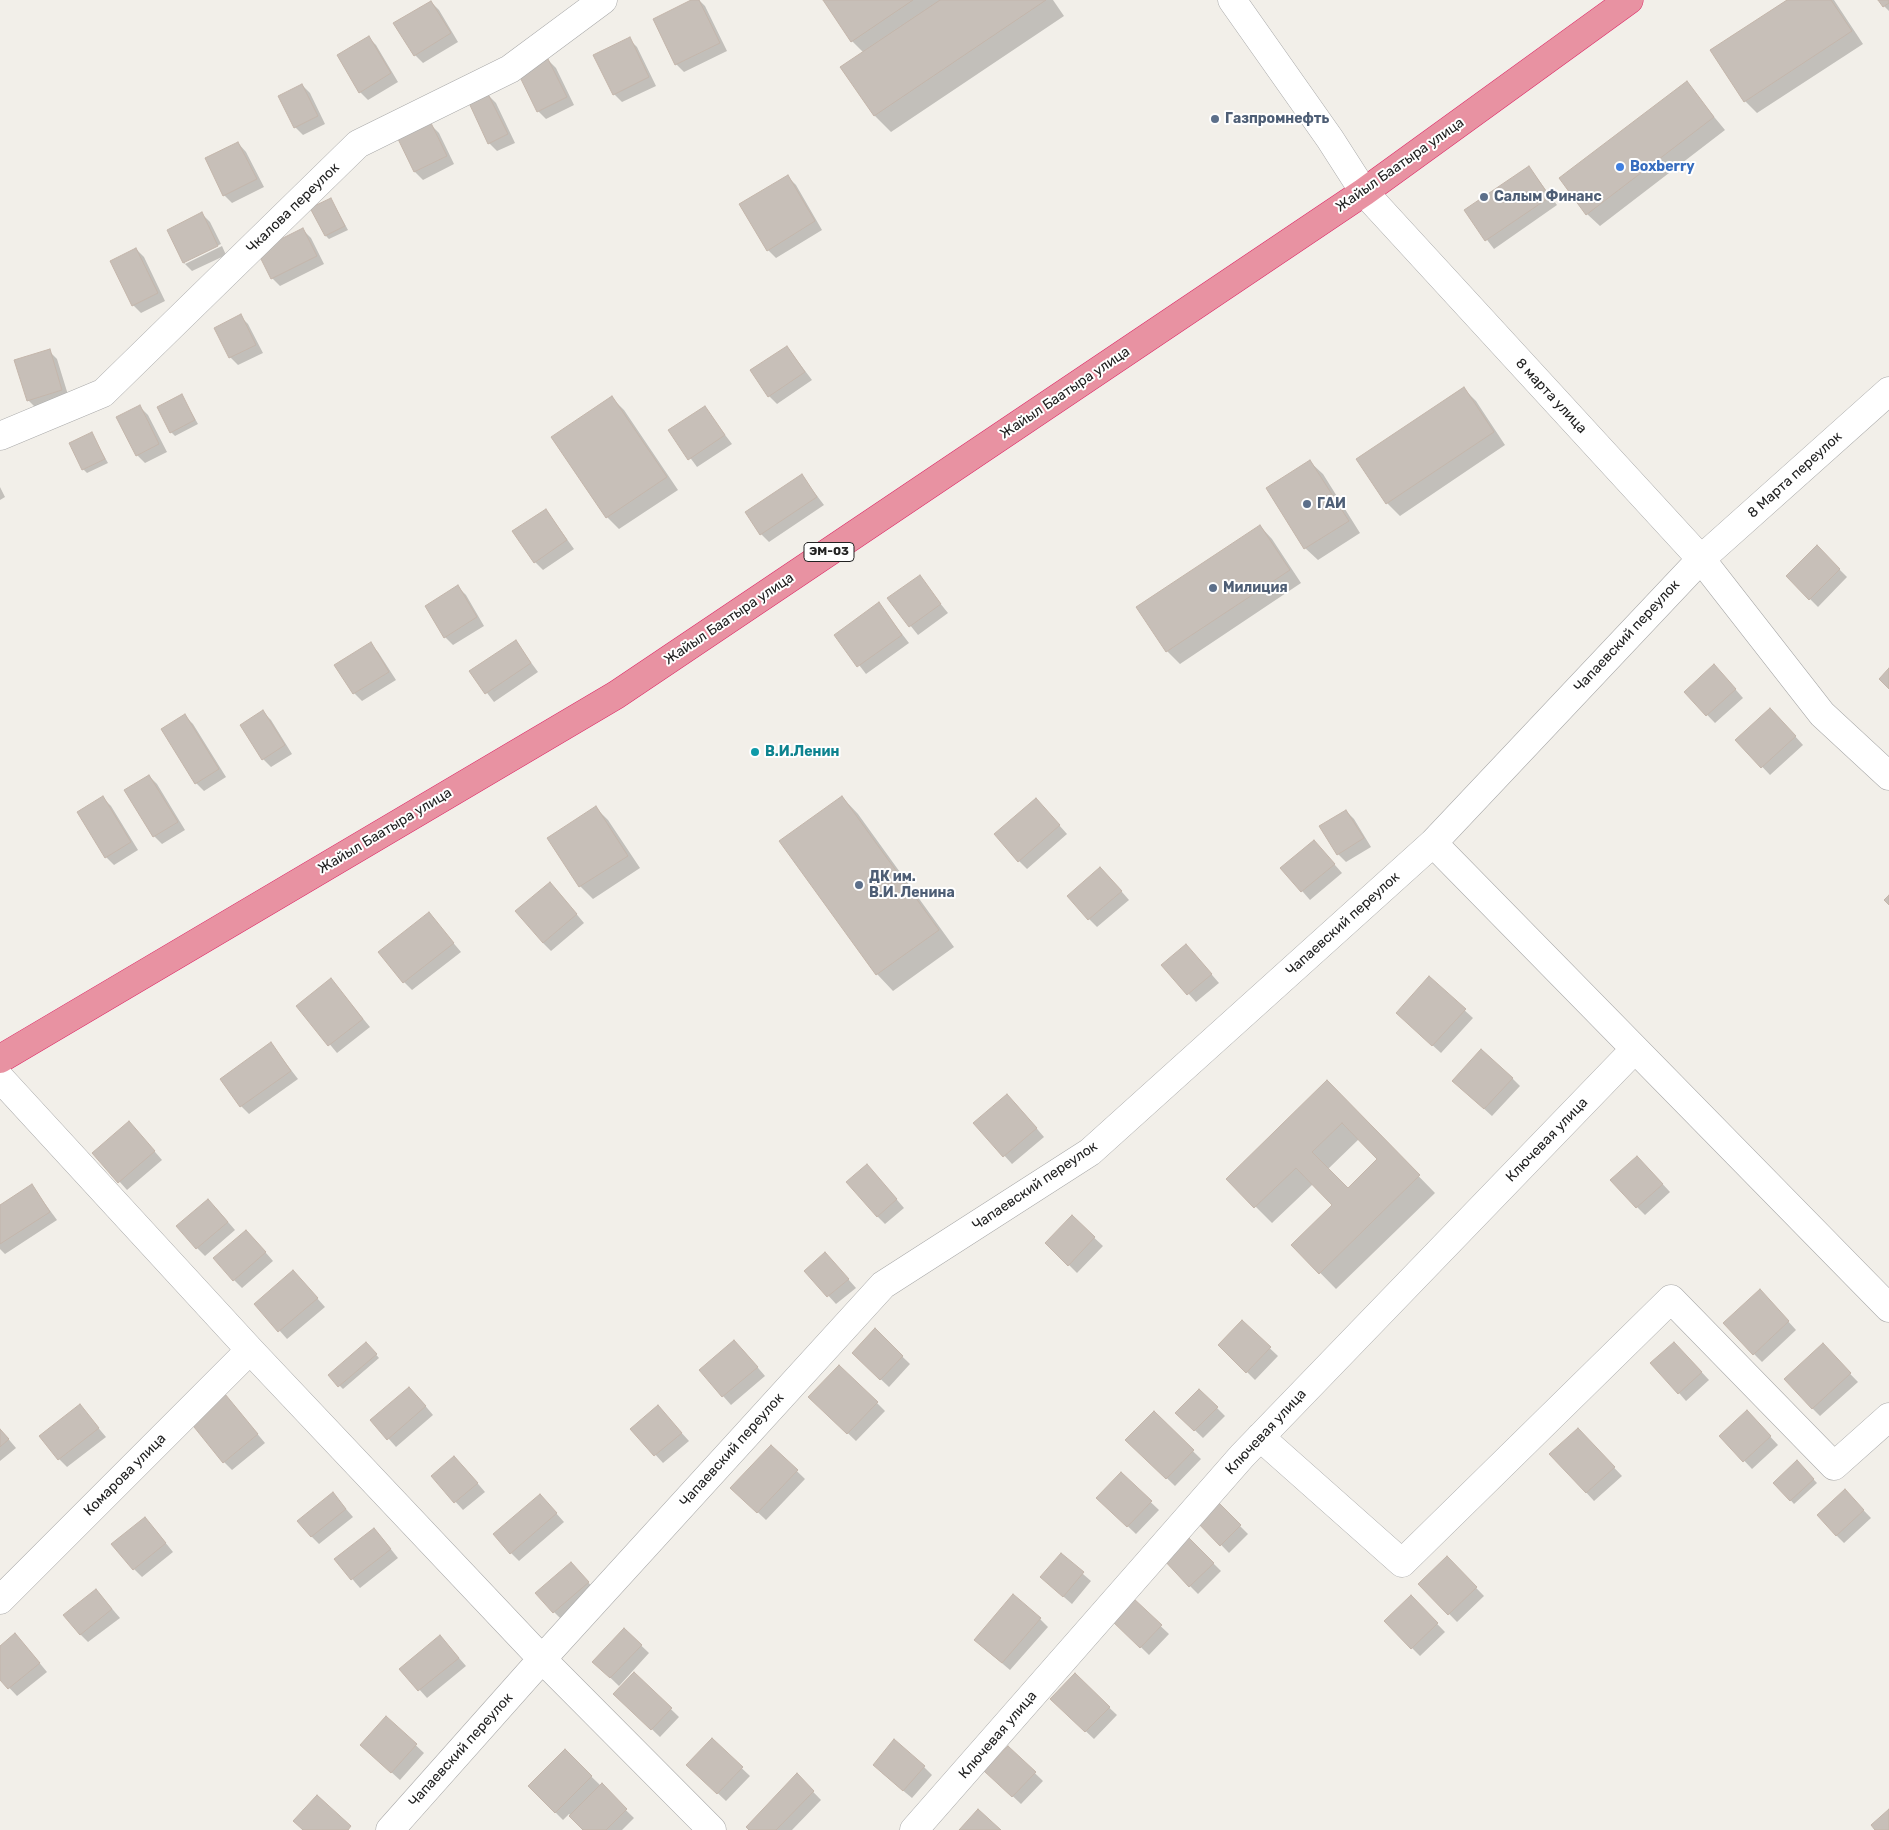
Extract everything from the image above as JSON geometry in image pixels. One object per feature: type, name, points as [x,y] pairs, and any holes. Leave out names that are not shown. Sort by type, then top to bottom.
[{"type":"highway","name":"Жайыл Баатыра улица","points":[[0,1059],[616,695],[1364,192],[1629,0]]},
{"type":"street","name":"Чкалова переулок","points":[[0,436],[103,393],[358,144],[510,69],[603,0]]},
{"type":"street","name":"8 марта улица","points":[[1232,0],[1330,139],[1364,192],[1700,558],[1822,714],[1889,776]]},
{"type":"street","name":"8 Марта переулок","points":[[1700,558],[1889,391]]},
{"type":"street","name":"Чапаевский переулок","points":[[390,1830],[542,1659],[883,1285],[1090,1152],[1433,843],[1700,558]]},
{"type":"street","points":[[1433,843],[1889,1308]]},
{"type":"street","name":"Ключевая улица","points":[[914,1830],[1260,1438],[1634,1049]]},
{"type":"street","points":[[0,1078],[250,1350],[542,1659],[712,1830]]},
{"type":"street","points":[[1260,1438],[1402,1564],[1671,1299],[1834,1466],[1889,1416]]},
{"type":"street","name":"Комарова улица","points":[[0,1600],[250,1350]]},
{"type":"building","points":[[691,0],[699,0],[720,43],[675,65],[653,19]]},
{"type":"building","points":[[823,0],[913,0],[851,42]]},
{"type":"building","points":[[940,0],[1046,0],[874,116],[840,67]]},
{"type":"building","points":[[1787,0],[1831,0],[1852,31],[1744,102],[1710,50]]},
{"type":"building","points":[[1878,0],[1889,0],[1889,3],[1883,7]]},
{"type":"building","points":[[431,1],[451,33],[414,56],[393,23]]},
{"type":"building","points":[[369,36],[391,73],[359,93],[337,55]]},
{"type":"building","points":[[630,37],[649,77],[613,95],[593,55]]},
{"type":"building","points":[[548,59],[567,97],[537,112],[518,73]]},
{"type":"building","points":[[1687,81],[1714,117],[1586,215],[1559,178]]},
{"type":"building","points":[[302,84],[318,116],[294,128],[278,96]]},
{"type":"building","points":[[488,94],[508,134],[488,144],[469,103]]},
{"type":"building","points":[[431,123],[447,156],[414,172],[398,139]]},
{"type":"building","points":[[238,142],[257,179],[223,196],[205,158]]},
{"type":"building","points":[[1529,166],[1550,197],[1485,241],[1464,210]]},
{"type":"building","points":[[788,175],[815,221],[767,251],[739,204]]},
{"type":"building","points":[[331,198],[345,226],[325,236],[310,208]]},
{"type":"building","points":[[202,212],[218,246],[183,263],[167,230]]},
{"type":"building","points":[[303,228],[317,256],[271,279],[257,251]]},
{"type":"building","points":[[136,248],[158,293],[132,306],[110,261]]},
{"type":"building","points":[[241,314],[256,345],[229,358],[214,328]]},
{"type":"building","points":[[787,346],[805,372],[768,397],[750,370]]},
{"type":"building","points":[[50,349],[62,390],[27,401],[14,360]]},
{"type":"building","points":[[1464,387],[1494,432],[1386,504],[1356,459]]},
{"type":"building","points":[[182,394],[195,420],[170,433],[157,407]]},
{"type":"building","points":[[612,396],[667,477],[606,518],[551,437]]},
{"type":"building","points":[[140,405],[159,444],[136,456],[116,417]]},
{"type":"building","points":[[705,406],[725,435],[688,460],[668,430]]},
{"type":"building","points":[[92,432],[105,459],[82,470],[69,443]]},
{"type":"building","name":"ГАИ","points":[[1310,460],[1349,521],[1304,549],[1266,488]]},
{"type":"building","points":[[802,474],[817,497],[760,535],[745,512]]},
{"type":"building","points":[[546,509],[567,540],[534,563],[512,531]]},
{"type":"building","name":"Милиция","points":[[1260,525],[1290,570],[1166,652],[1136,607]]},
{"type":"building","points":[[1817,545],[1840,569],[1809,600],[1786,576]]},
{"type":"building","points":[[920,575],[941,604],[909,627],[887,598]]},
{"type":"building","points":[[458,585],[477,617],[444,638],[425,606]]},
{"type":"building","points":[[879,602],[902,635],[857,667],[834,635]]},
{"type":"building","points":[[516,640],[531,663],[485,694],[469,671]]},
{"type":"building","points":[[371,642],[389,672],[353,694],[334,665]]},
{"type":"building","points":[[1714,664],[1736,689],[1706,716],[1684,692]]},
{"type":"building","points":[[1889,668],[1889,689],[1879,679]]},
{"type":"building","points":[[1770,708],[1796,736],[1761,768],[1735,740]]},
{"type":"building","points":[[263,710],[285,745],[262,760],[240,725]]},
{"type":"building","points":[[185,714],[219,769],[195,784],[161,729]]},
{"type":"building","points":[[149,775],[178,822],[153,837],[124,790]]},
{"type":"building","points":[[103,796],[131,842],[105,858],[77,812]]},
{"type":"building","name":"ДК им. В.И. Ленина","points":[[842,796],[939,930],[876,975],[779,841]]},
{"type":"building","points":[[1036,798],[1060,825],[1018,862],[994,834]]},
{"type":"building","points":[[596,806],[628,856],[579,887],[547,838]]},
{"type":"building","points":[[1346,810],[1364,838],[1337,855],[1319,826]]},
{"type":"building","points":[[1314,840],[1335,864],[1301,892],[1280,868]]},
{"type":"building","points":[[1100,867],[1122,891],[1088,920],[1067,896]]},
{"type":"building","points":[[550,882],[577,914],[543,943],[515,911]]},
{"type":"building","points":[[1889,895],[1889,905],[1884,900]]},
{"type":"building","points":[[429,912],[454,943],[403,983],[378,952]]},
{"type":"building","points":[[1186,944],[1212,974],[1187,995],[1161,965]]},
{"type":"building","points":[[1429,976],[1466,1009],[1432,1046],[1396,1013]]},
{"type":"building","points":[[331,978],[363,1019],[328,1046],[296,1006]]},
{"type":"building","points":[[271,1042],[291,1071],[240,1107],[220,1079]]},
{"type":"building","points":[[1481,1049],[1513,1078],[1484,1109],[1452,1081]]},
{"type":"building","points":[[1327,1080],[1420,1175],[1319,1274],[1291,1245],[1332,1205],[1296,1168],[1254,1208],[1226,1179]],"holes":[[[1342,1123],[1377,1159],[1348,1188],[1312,1152]]]},
{"type":"building","points":[[1007,1094],[1037,1128],[1003,1157],[973,1123]]},
{"type":"building","points":[[129,1121],[155,1151],[118,1183],[92,1153]]},
{"type":"building","points":[[1637,1156],[1663,1184],[1636,1208],[1610,1180]]},
{"type":"building","points":[[867,1164],[897,1199],[877,1217],[846,1182]]},
{"type":"building","points":[[32,1184],[50,1212],[0,1244],[0,1205]]},
{"type":"building","points":[[208,1199],[228,1222],[196,1249],[176,1226]]},
{"type":"building","points":[[1072,1215],[1095,1237],[1068,1266],[1045,1243]]},
{"type":"building","points":[[246,1230],[266,1252],[233,1281],[213,1258]]},
{"type":"building","points":[[825,1252],[849,1279],[827,1297],[804,1271]]},
{"type":"building","points":[[293,1270],[318,1298],[278,1332],[254,1304]]},
{"type":"building","points":[[1760,1289],[1789,1321],[1753,1355],[1723,1323]]},
{"type":"building","points":[[1242,1320],[1271,1347],[1246,1373],[1218,1345]]},
{"type":"building","points":[[875,1328],[903,1356],[880,1380],[852,1353]]},
{"type":"building","points":[[734,1340],[758,1367],[722,1397],[699,1370]]},
{"type":"building","points":[[366,1342],[377,1354],[338,1387],[328,1375]]},
{"type":"building","points":[[1674,1342],[1702,1372],[1678,1394],[1650,1363]]},
{"type":"building","points":[[1823,1343],[1851,1373],[1812,1409],[1784,1379]]},
{"type":"building","points":[[839,1365],[878,1402],[847,1434],[808,1397]]},
{"type":"building","points":[[409,1387],[426,1406],[387,1440],[370,1420]]},
{"type":"building","points":[[1199,1389],[1218,1407],[1194,1431],[1175,1413]]},
{"type":"building","points":[[225,1394],[258,1434],[223,1463],[190,1422]]},
{"type":"building","points":[[80,1404],[99,1428],[58,1460],[39,1436]]},
{"type":"building","points":[[658,1405],[682,1433],[654,1456],[630,1429]]},
{"type":"building","points":[[1747,1410],[1771,1436],[1743,1462],[1719,1436]]},
{"type":"building","points":[[1154,1411],[1194,1450],[1166,1479],[1125,1440]]},
{"type":"building","points":[[1578,1428],[1615,1467],[1586,1493],[1549,1454]]},
{"type":"building","points":[[0,1429],[9,1439],[0,1447]]},
{"type":"building","points":[[771,1445],[798,1470],[757,1513],[730,1488]]},
{"type":"building","points":[[454,1456],[478,1483],[454,1503],[431,1476]]},
{"type":"building","points":[[1797,1460],[1814,1479],[1790,1501],[1773,1483]]},
{"type":"building","points":[[1121,1472],[1152,1501],[1127,1527],[1096,1498]]},
{"type":"building","points":[[1845,1489],[1864,1510],[1836,1536],[1817,1515]]},
{"type":"building","points":[[333,1492],[346,1509],[311,1537],[297,1521]]},
{"type":"building","points":[[540,1494],[557,1513],[510,1554],[493,1534]]},
{"type":"building","points":[[1217,1501],[1241,1525],[1220,1546],[1196,1521]]},
{"type":"building","points":[[145,1517],[166,1543],[133,1570],[111,1544]]},
{"type":"building","points":[[374,1528],[391,1549],[351,1580],[334,1559]]},
{"type":"building","points":[[1187,1536],[1214,1563],[1189,1587],[1163,1559]]},
{"type":"building","points":[[1061,1553],[1084,1572],[1063,1597],[1040,1577]]},
{"type":"building","points":[[1447,1556],[1477,1587],[1448,1615],[1418,1584]]},
{"type":"building","points":[[571,1562],[589,1582],[553,1613],[535,1593]]},
{"type":"building","points":[[96,1589],[112,1609],[80,1635],[63,1615]]},
{"type":"building","points":[[1013,1594],[1041,1618],[1002,1663],[974,1640]]},
{"type":"building","points":[[1411,1595],[1438,1623],[1411,1649],[1384,1621]]},
{"type":"building","points":[[1132,1597],[1162,1625],[1140,1648],[1110,1619]]},
{"type":"building","points":[[624,1628],[642,1645],[610,1678],[592,1662]]},
{"type":"building","points":[[15,1633],[40,1663],[8,1689],[0,1680],[0,1646]]},
{"type":"building","points":[[440,1635],[459,1658],[418,1691],[399,1669]]},
{"type":"building","points":[[634,1672],[672,1708],[651,1730],[613,1694]]},
{"type":"building","points":[[1075,1673],[1110,1707],[1085,1732],[1050,1699]]},
{"type":"building","points":[[386,1716],[417,1744],[391,1773],[360,1745]]},
{"type":"building","points":[[712,1738],[743,1767],[717,1794],[686,1765]]},
{"type":"building","points":[[894,1739],[925,1766],[903,1791],[873,1765]]},
{"type":"building","points":[[1008,1746],[1036,1772],[1012,1797],[984,1771]]},
{"type":"building","points":[[565,1749],[592,1776],[555,1813],[528,1786]]},
{"type":"building","points":[[797,1773],[814,1791],[776,1830],[749,1830],[746,1827]]},
{"type":"building","points":[[602,1783],[627,1809],[606,1830],[583,1830],[569,1816]]},
{"type":"building","points":[[317,1795],[351,1826],[348,1830],[303,1830],[293,1821]]},
{"type":"building","points":[[978,1809],[1001,1830],[959,1830]]},
{"type":"building","points":[[1889,1809],[1889,1830],[1875,1830],[1871,1825]]},
{"type":"place","name":"Газпромнефть","points":[[1215,119]]},
{"type":"place","name":"Boxberry","points":[[1620,167]]},
{"type":"place","name":"Салым Финанс","points":[[1484,197]]},
{"type":"place","name":"ГАИ","points":[[1307,504]]},
{"type":"place","name":"Милиция","points":[[1213,588]]},
{"type":"place","name":"В.И.Ленин","points":[[755,752]]},
{"type":"place","name":"ДК им. В.И. Ленина","points":[[859,885]]}]
